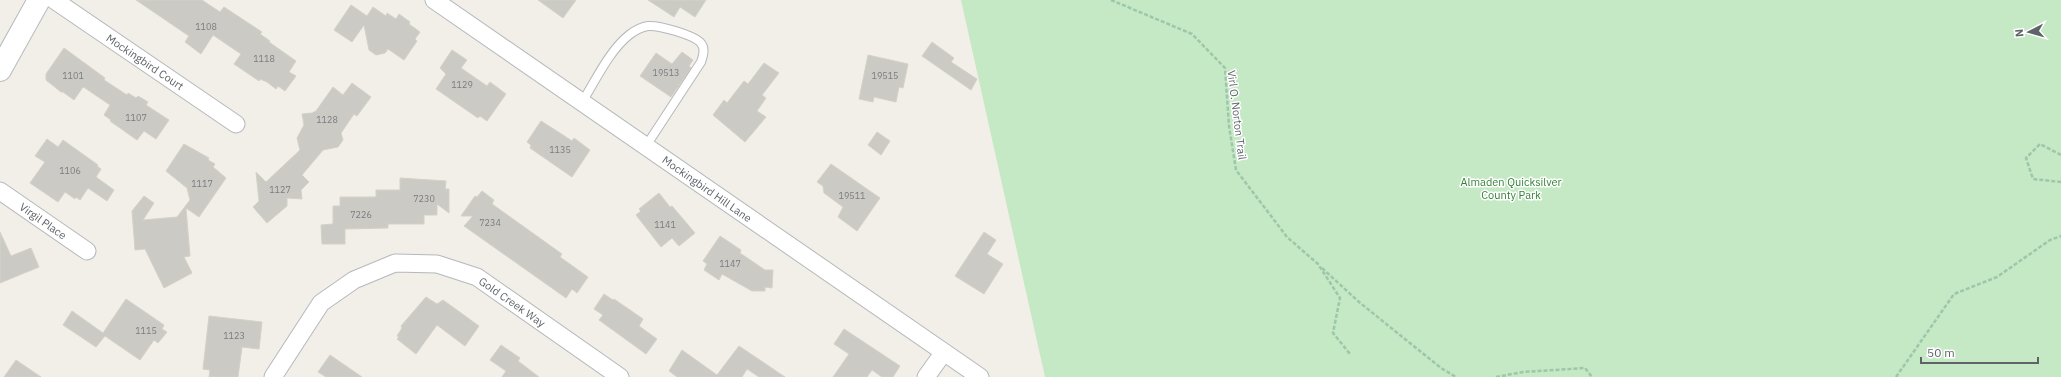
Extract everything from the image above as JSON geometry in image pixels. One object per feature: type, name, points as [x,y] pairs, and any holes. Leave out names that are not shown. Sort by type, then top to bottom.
[{"type":"street","points":[[0,70],[39,0]]},
{"type":"street","name":"Mockingbird Court","points":[[54,0],[236,124]]},
{"type":"street","name":"Mockingbird Hill Lane","points":[[434,0],[980,377]]},
{"type":"street","name":"Virgil Place","points":[[0,191],[87,251]]},
{"type":"street","name":"Gold Creek Way","points":[[274,377],[321,303],[354,280],[395,263],[437,264],[477,277],[620,377]]},
{"type":"street","points":[[926,377],[944,352]]},
{"type":"lane","points":[[582,102],[612,54],[629,35],[637,30],[648,26],[657,27],[695,38],[703,47],[704,54],[701,62],[646,146]]},
{"type":"path","name":"Virl O. Norton Trail","points":[[1111,0],[1192,34],[1225,68],[1229,126],[1236,170],[1287,236],[1318,264],[1340,298],[1333,333],[1350,354]]},
{"type":"path","points":[[2061,155],[2040,144],[2026,158],[2033,179],[2061,182]]},
{"type":"path","points":[[1896,377],[1954,294],[1997,277],[2050,240],[2061,236]]},
{"type":"path","points":[[1318,264],[1359,302],[1441,368],[1456,377]]},
{"type":"path","points":[[1496,377],[1523,372],[1585,368],[1592,377]]},
{"type":"green space","name":"Almaden Quicksilver County Park","points":[[961,0],[2061,0],[2061,377],[1045,377]]},
{"type":"building","points":[[136,0],[202,0],[220,12],[224,7],[262,32],[260,34],[270,41],[269,42],[296,61],[289,72],[296,76],[285,91],[278,86],[276,89],[260,79],[259,81],[234,64],[241,54],[213,35],[201,54],[185,42],[189,36]]},
{"type":"building","points":[[538,0],[576,0],[563,18]]},
{"type":"building","points":[[648,0],[706,0],[695,17],[680,7],[674,17]]},
{"type":"building","points":[[351,5],[367,16],[373,7],[386,16],[387,13],[396,19],[399,14],[420,32],[415,39],[417,41],[404,60],[388,49],[385,53],[376,55],[369,50],[364,25],[352,42],[334,30]]},
{"type":"building","points":[[932,42],[954,58],[951,62],[977,79],[971,90],[922,56]]},
{"type":"building","points":[[64,48],[105,78],[104,80],[127,95],[128,93],[136,98],[138,96],[148,102],[146,105],[169,120],[156,139],[144,131],[137,140],[110,121],[111,120],[104,115],[110,105],[85,88],[83,87],[74,100],[46,80],[46,74]]},
{"type":"building","points":[[452,50],[467,60],[461,68],[487,86],[490,82],[506,94],[487,121],[480,116],[478,118],[436,89],[446,74],[440,68]]},
{"type":"building","points":[[682,52],[693,60],[689,66],[691,68],[671,97],[640,76],[656,53],[672,64]]},
{"type":"building","points":[[868,55],[908,64],[903,88],[899,87],[896,102],[874,97],[873,102],[859,99]]},
{"type":"building","points":[[764,63],[779,73],[762,95],[766,98],[757,111],[766,117],[745,142],[713,115],[724,100],[727,103],[744,81],[748,84]]},
{"type":"building","points":[[352,83],[371,97],[357,116],[354,114],[341,133],[343,140],[338,147],[323,150],[302,175],[309,182],[301,190],[302,199],[287,198],[287,206],[267,223],[253,207],[259,201],[256,172],[266,182],[300,150],[297,138],[304,125],[302,114],[316,111],[333,87],[343,95]]},
{"type":"building","points":[[541,121],[572,141],[574,138],[590,150],[572,177],[530,148],[531,145],[527,142]]},
{"type":"building","points":[[877,132],[890,141],[881,155],[868,145]]},
{"type":"building","points":[[47,139],[58,147],[63,140],[98,165],[97,166],[101,169],[96,177],[114,190],[107,201],[88,188],[80,200],[76,197],[75,199],[65,192],[58,202],[30,183],[45,162],[35,156]]},
{"type":"building","points":[[184,144],[209,158],[208,160],[215,164],[213,167],[226,178],[199,217],[186,208],[190,256],[184,257],[192,273],[164,288],[145,249],[135,250],[132,211],[144,196],[154,203],[143,220],[177,217],[190,200],[187,188],[166,171]]},
{"type":"building","points":[[831,164],[880,198],[857,231],[838,217],[843,207],[824,193],[823,186],[817,182]]},
{"type":"building","points":[[400,178],[446,181],[445,189],[449,189],[449,213],[437,204],[437,215],[424,215],[424,224],[388,224],[388,228],[345,229],[345,244],[322,244],[321,225],[333,224],[333,206],[340,206],[340,197],[376,197],[376,190],[400,190]]},
{"type":"building","points":[[482,191],[494,200],[492,204],[562,254],[560,257],[588,277],[577,293],[572,289],[566,298],[464,226],[473,216],[461,216],[475,196],[477,197]]},
{"type":"building","points":[[659,193],[695,233],[679,246],[672,238],[661,247],[636,215],[641,211],[639,209]]},
{"type":"building","points":[[0,232],[11,256],[31,248],[39,267],[0,283]]},
{"type":"building","points":[[984,232],[996,240],[987,254],[1003,264],[984,294],[955,276]]},
{"type":"building","points":[[720,236],[741,250],[740,253],[765,270],[773,270],[772,288],[765,287],[765,291],[752,291],[722,274],[719,280],[704,270],[707,264],[703,261]]},
{"type":"building","points":[[604,294],[643,319],[639,326],[657,339],[646,354],[599,320],[603,315],[594,309]]},
{"type":"building","points":[[426,297],[437,304],[443,300],[479,326],[465,346],[437,325],[416,354],[397,339],[399,337],[397,336],[402,328],[401,326]]},
{"type":"building","points":[[126,299],[164,325],[162,329],[167,332],[158,343],[154,340],[140,360],[105,336],[96,347],[63,325],[72,311],[103,333]]},
{"type":"building","points":[[209,316],[262,322],[259,349],[242,347],[238,377],[209,377],[210,370],[203,369]]},
{"type":"building","points":[[844,329],[900,366],[893,377],[882,377],[872,370],[867,377],[833,377],[849,354],[834,344]]},
{"type":"building","points":[[501,345],[520,358],[518,361],[539,377],[502,377],[506,371],[490,360]]},
{"type":"building","points":[[739,346],[785,377],[759,377],[747,369],[742,377],[677,377],[669,371],[682,350],[717,375]]},
{"type":"building","points":[[330,355],[362,377],[326,377],[318,372]]},
{"type":"building","points":[[16,360],[41,377],[4,377]]}]
